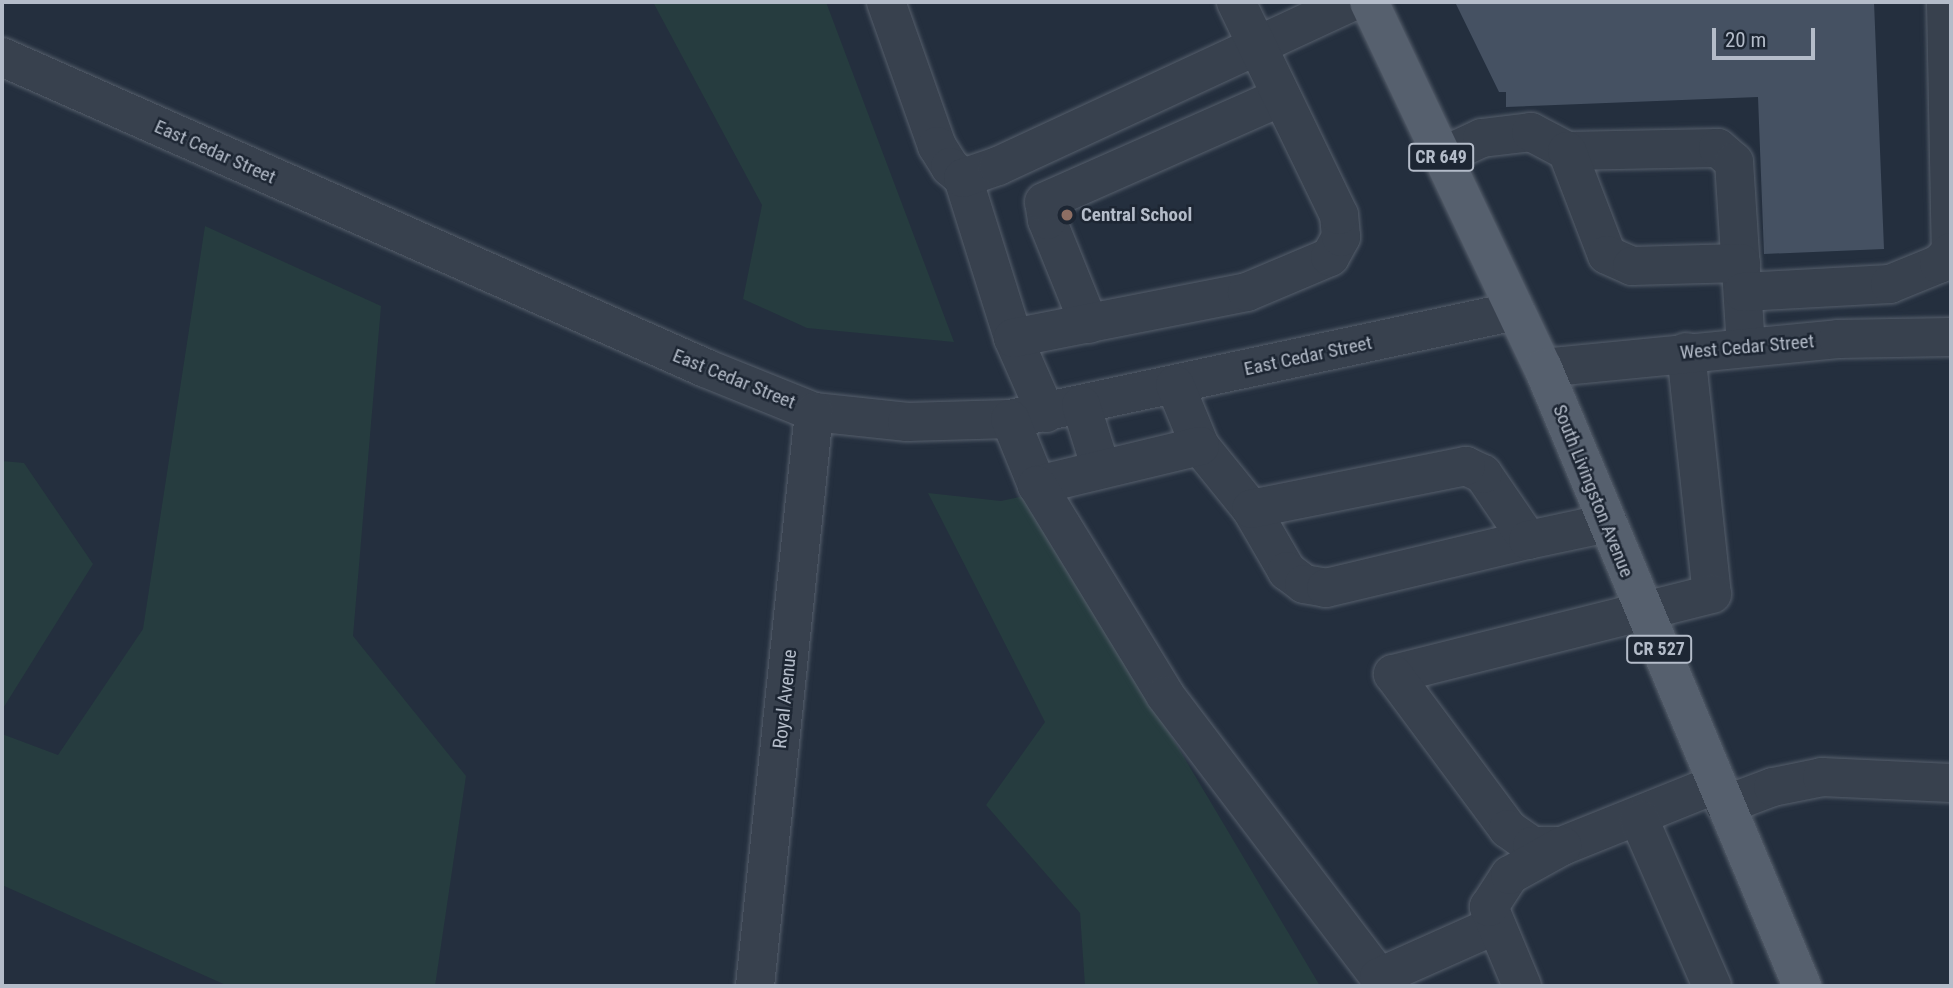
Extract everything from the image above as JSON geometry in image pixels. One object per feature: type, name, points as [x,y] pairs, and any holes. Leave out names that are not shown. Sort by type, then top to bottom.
[{"type":"main road","name":"South Livingston Avenue","points":[[1369,2],[1542,368],[1802,986]]},
{"type":"street","points":[[886,2],[937,146],[950,167],[963,178],[1013,338],[1046,412],[1101,469]]},
{"type":"street","points":[[1013,338],[1247,292],[1330,257],[1341,237],[1339,215],[1236,2]]},
{"type":"street","points":[[963,178],[1257,48],[1351,2]]},
{"type":"street","points":[[1567,151],[1607,255],[1632,266],[1742,277],[1891,284],[1939,264],[1951,252],[1946,2]]},
{"type":"street","name":"East Cedar Street","points":[[2,57],[705,368],[814,412],[907,422],[1046,412],[1516,311]]},
{"type":"street","points":[[1089,324],[1046,220],[1044,202],[1281,97]]},
{"type":"street","points":[[1441,157],[1482,138],[1531,132],[1567,151],[1718,148],[1734,162],[1746,347]]},
{"type":"street","name":"West Cedar Street","points":[[1542,368],[1746,347],[1951,337]]},
{"type":"street","points":[[1562,846],[1532,846],[1508,829],[1393,674],[1712,594],[1686,352]]},
{"type":"street","points":[[1175,385],[1200,446],[1251,509],[1287,571],[1304,584],[1326,588],[1608,523]]},
{"type":"street","name":"Royal Avenue","points":[[755,986],[814,412]]},
{"type":"street","points":[[1046,412],[1037,485],[1165,695],[1379,977],[1496,925]]},
{"type":"street","points":[[1037,485],[1200,446]]},
{"type":"street","points":[[1251,509],[1466,466],[1483,474],[1528,540]]},
{"type":"street","points":[[1522,986],[1489,907],[1510,875],[1562,846],[1639,818],[1721,795],[1822,778],[1951,783]]},
{"type":"street","points":[[1639,818],[1712,986]]},
{"type":"green space","points":[[653,2],[826,2],[954,342],[807,328],[743,299],[762,205]]},
{"type":"green space","points":[[205,226],[381,306],[353,636],[466,776],[435,986],[228,986],[2,885],[2,734],[58,755],[143,629]]},
{"type":"green space","points":[[2,461],[24,463],[93,564],[2,710]]},
{"type":"green space","points":[[928,493],[1001,501],[1028,495],[1320,986],[1085,986],[1080,913],[986,805],[1045,722]]},
{"type":"building","points":[[1455,2],[1874,2],[1884,249],[1764,254],[1758,97],[1506,107],[1506,92],[1499,92]]},
{"type":"place","name":"Central School","points":[[1067,215]]}]
